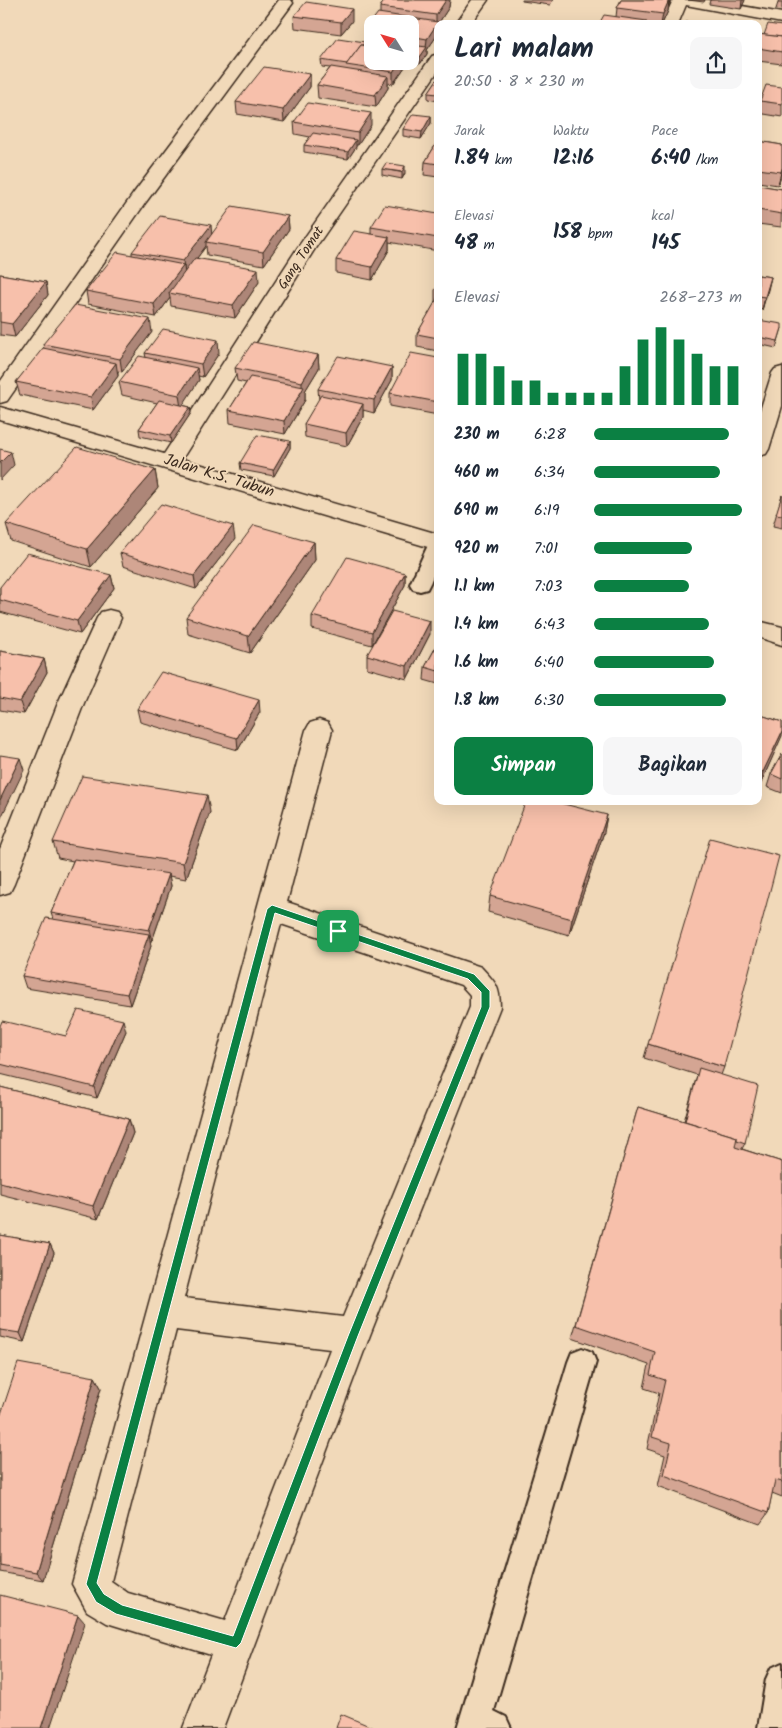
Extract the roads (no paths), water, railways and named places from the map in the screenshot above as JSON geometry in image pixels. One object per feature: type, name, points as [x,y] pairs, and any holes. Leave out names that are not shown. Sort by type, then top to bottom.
[{"type":"street","points":[[466,20],[480,0]]},
{"type":"street","points":[[672,20],[681,0],[782,18]]},
{"type":"street","points":[[0,397],[106,242],[197,116],[285,3]]},
{"type":"street","name":"Gang Tomat","points":[[170,461],[307,246],[434,65]]},
{"type":"street","points":[[762,437],[782,373]]},
{"type":"street","name":"Jalan K.S. Tubun","points":[[0,413],[170,461],[434,541]]},
{"type":"street","points":[[0,884],[71,703],[109,618]]},
{"type":"street","points":[[762,630],[782,636]]},
{"type":"street","points":[[236,1643],[120,1610],[100,1598],[91,1584],[319,730]]},
{"type":"street","points":[[203,1728],[353,1336],[485,1007],[485,991],[471,976],[272,909]]},
{"type":"street","points":[[164,1312],[353,1336]]},
{"type":"lane","points":[[420,584],[434,551]]},
{"type":"lane","points":[[481,1725],[582,1362]]},
{"type":"lane","points":[[774,1728],[782,1679]]}]
